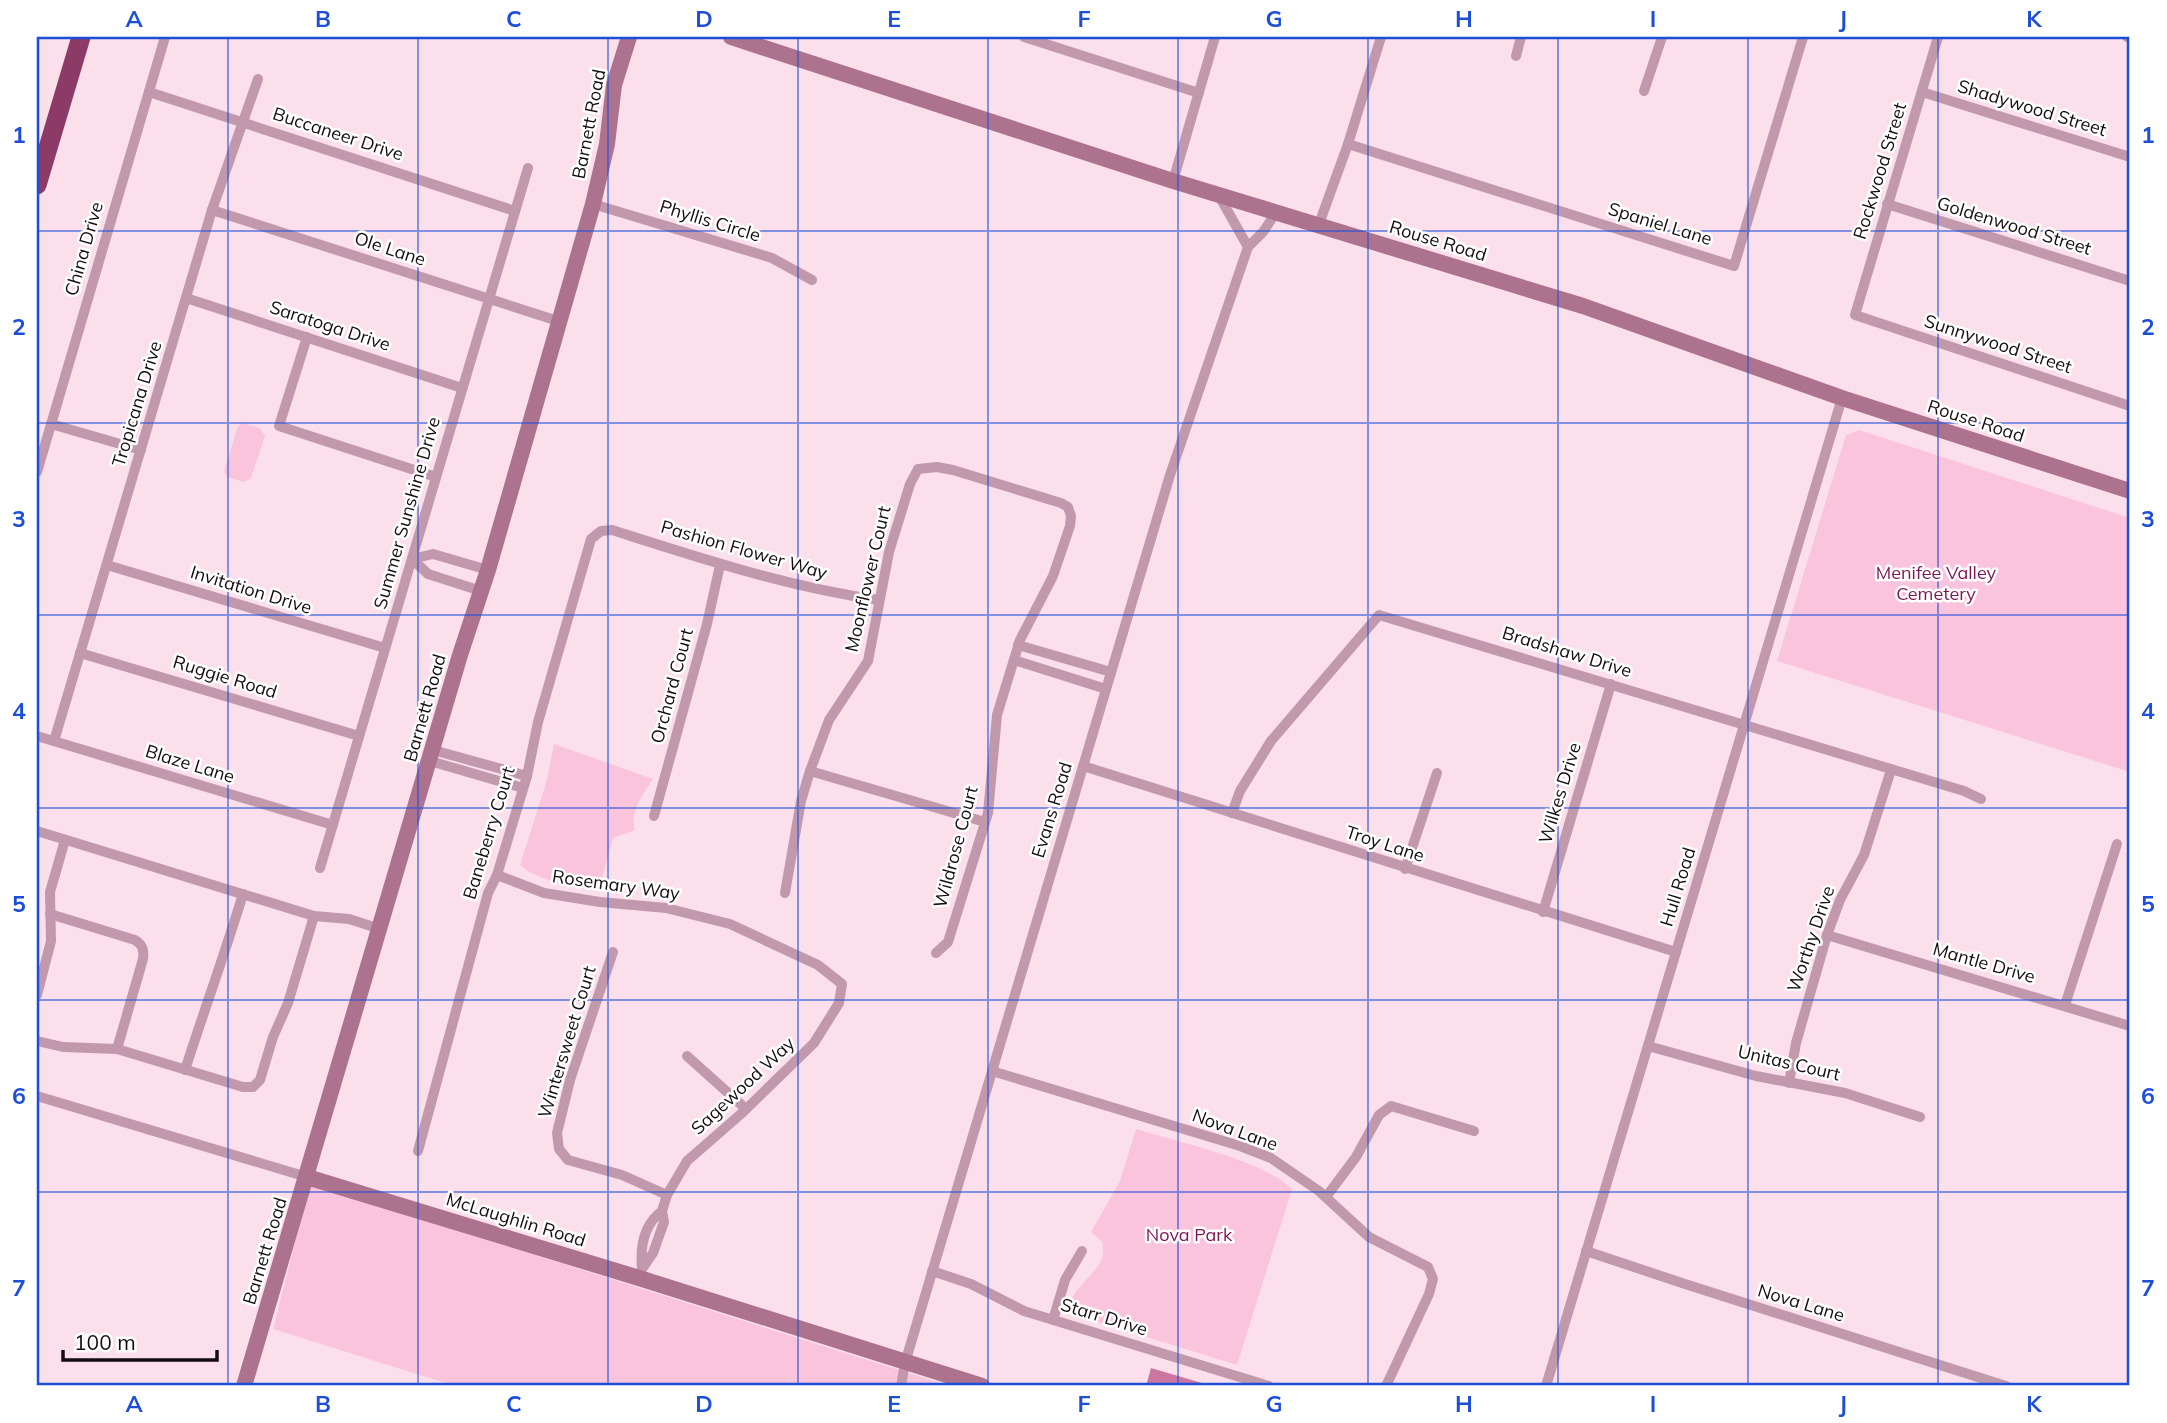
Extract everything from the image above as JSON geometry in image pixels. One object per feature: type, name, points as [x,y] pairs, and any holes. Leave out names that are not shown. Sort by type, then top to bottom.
[{"type":"highway","points":[[37,185],[80,37]]},
{"type":"street","name":"China Drive","points":[[37,472],[165,37]]},
{"type":"street","name":"Barnett Road","points":[[244,1386],[488,570],[593,204],[607,145],[614,85],[629,37]]},
{"type":"street","name":"Rouse Road","points":[[731,37],[1173,181],[1583,306],[1842,398],[2130,491]]},
{"type":"street","points":[[1024,37],[1199,93]]},
{"type":"street","points":[[1066,50],[1070,37]]},
{"type":"street","points":[[1173,181],[1215,37]]},
{"type":"street","points":[[1319,224],[1348,144],[1381,37]]},
{"type":"street","points":[[1516,56],[1521,37]]},
{"type":"street","points":[[1644,92],[1662,37]]},
{"type":"street","name":"Spaniel Lane","points":[[1348,144],[1734,266],[1803,37]]},
{"type":"street","name":"Rockwood Street","points":[[1855,315],[1938,37]]},
{"type":"street","name":"Tropicana Drive","points":[[54,741],[212,210],[258,79]]},
{"type":"street","name":"Buccaneer Drive","points":[[149,92],[515,211]]},
{"type":"street","name":"Shadywood Street","points":[[1923,92],[2130,157]]},
{"type":"street","name":"Summer Sunshine Drive","points":[[320,868],[528,168]]},
{"type":"street","points":[[1218,194],[1248,247]]},
{"type":"street","name":"Phyllis Circle","points":[[593,204],[772,258],[812,280]]},
{"type":"street","name":"Goldenwood Street","points":[[1887,204],[2130,281]]},
{"type":"street","name":"Ole Lane","points":[[212,210],[558,321]]},
{"type":"street","name":"Evans Road","points":[[901,1386],[905,1363],[932,1271],[1170,475],[1248,247],[1263,232],[1277,211]]},
{"type":"street","name":"Saratoga Drive","points":[[186,298],[462,388]]},
{"type":"street","name":"Sunnywood Street","points":[[1855,315],[2130,406]]},
{"type":"street","points":[[307,337],[279,426],[436,477]]},
{"type":"street","name":"Hull Road","points":[[1546,1386],[1842,398]]},
{"type":"street","points":[[51,424],[141,450]]},
{"type":"street","name":"Moonflower Court","points":[[785,893],[801,801],[810,771],[829,719],[868,661],[889,552],[910,484],[918,469],[937,467],[953,470],[1068,507]]},
{"type":"street","name":"Wildrose Court","points":[[936,953],[948,942],[985,822],[992,790],[997,715],[1018,645],[1053,576],[1060,556],[1070,526],[1068,507]]},
{"type":"street","name":"Pashion Flower Way","points":[[601,531],[612,530],[720,565],[835,594],[878,600]]},
{"type":"street","name":"Baneberry Court","points":[[418,1151],[488,893],[527,776],[538,722],[591,539],[601,531]]},
{"type":"street","points":[[412,559],[433,554],[488,570]]},
{"type":"street","points":[[412,559],[428,574],[481,591]]},
{"type":"street","name":"Invitation Drive","points":[[107,565],[385,648]]},
{"type":"street","name":"Orchard Court","points":[[654,816],[707,624],[720,565]]},
{"type":"street","name":"Bradshaw Drive","points":[[1232,813],[1240,792],[1271,741],[1379,615],[1746,724],[1964,791],[1981,799]]},
{"type":"street","points":[[1018,645],[1111,672]]},
{"type":"street","name":"Ruggie Road","points":[[80,653],[359,736]]},
{"type":"street","points":[[1014,660],[1106,689]]},
{"type":"street","name":"Wilkes Drive","points":[[1543,912],[1611,684]]},
{"type":"street","name":"Blaze Lane","points":[[37,736],[333,825]]},
{"type":"street","points":[[431,755],[527,776]]},
{"type":"street","points":[[431,755],[523,788]]},
{"type":"street","name":"Troy Lane","points":[[1083,766],[1676,953]]},
{"type":"street","name":"Worthy Drive","points":[[1789,1083],[1796,1043],[1827,935],[1840,900],[1864,855],[1891,770]]},
{"type":"street","points":[[810,771],[985,822]]},
{"type":"street","points":[[1405,869],[1437,774]]},
{"type":"street","points":[[37,831],[314,916],[349,919],[380,929]]},
{"type":"street","points":[[37,995],[51,941],[50,892],[65,840]]},
{"type":"street","points":[[2065,1005],[2117,844]]},
{"type":"street","name":"Rosemary Way","points":[[496,875],[544,893],[666,908],[730,924],[818,965],[842,984]]},
{"type":"street","points":[[185,1070],[243,894]]},
{"type":"street","points":[[50,914],[141,944],[143,959],[117,1049]]},
{"type":"street","points":[[37,1041],[63,1047],[117,1049],[243,1087],[253,1087],[260,1080],[272,1037],[288,1003],[314,916]]},
{"type":"street","name":"Mantle Drive","points":[[1827,935],[2130,1026]]},
{"type":"street","name":"Wintersweet Court","points":[[613,952],[570,1080],[557,1133],[559,1149],[568,1160],[622,1175],[667,1195]]},
{"type":"street","name":"Sagewood Way","points":[[641,1273],[640,1251],[650,1220],[662,1211],[667,1195],[687,1161],[814,1043],[839,1003],[842,984]]},
{"type":"street","name":"Unitas Court","points":[[1648,1046],[1789,1083],[1844,1093],[1920,1117]]},
{"type":"street","points":[[687,1056],[746,1109]]},
{"type":"street","name":"Nova Lane","points":[[992,1072],[1240,1146],[1271,1158],[1326,1197],[1369,1237],[1428,1267],[1433,1279],[1429,1294],[1386,1386]]},
{"type":"street","name":"McLaughlin Road","points":[[37,1096],[641,1273],[905,1363],[982,1386]]},
{"type":"street","points":[[1326,1197],[1356,1157],[1378,1115],[1391,1106],[1474,1131]]},
{"type":"street","points":[[1053,1320],[1065,1280],[1082,1251]]},
{"type":"street","name":"Nova Lane","points":[[1586,1251],[2006,1386]]},
{"type":"street","name":"Starr Drive","points":[[932,1271],[971,1284],[1024,1311],[1269,1386]]},
{"type":"green space","points":[[243,423],[260,428],[265,436],[251,478],[244,482],[227,477],[224,471],[238,426]]},
{"type":"green space","name":"Menifee Valley Cemetery","points":[[1859,430],[2130,518],[2130,772],[1777,661],[1846,435]]},
{"type":"green space","points":[[554,744],[653,779],[635,810],[635,830],[613,838],[599,889],[537,876],[520,865],[546,783]]},
{"type":"green space","name":"Nova Park","points":[[1136,1129],[1241,1161],[1261,1169],[1292,1189],[1237,1365],[1075,1315],[1069,1304],[1101,1259],[1102,1242],[1091,1232],[1120,1181]]},
{"type":"green space","points":[[310,1184],[950,1386],[455,1386],[273,1329]]},
{"type":"shaded area","points":[[1151,1368],[1212,1386],[1146,1386]]}]
